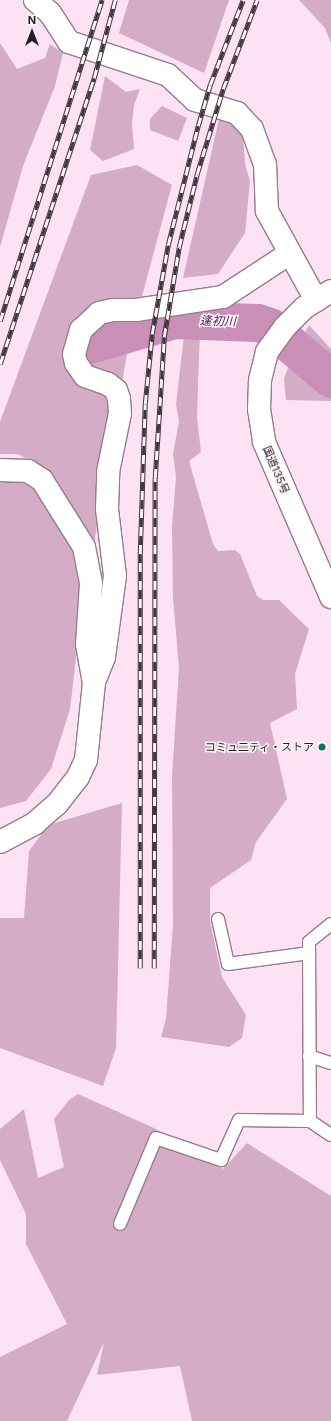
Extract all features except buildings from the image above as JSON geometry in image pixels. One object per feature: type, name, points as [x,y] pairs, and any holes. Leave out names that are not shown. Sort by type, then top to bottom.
[{"type":"main road","points":[[35,0],[50,13],[69,42],[168,75],[195,100],[237,112],[252,129],[265,164],[267,211],[317,300]]},
{"type":"main road","points":[[0,842],[35,823],[57,804],[78,777],[86,760],[94,682],[104,657],[115,576],[107,501],[110,452],[120,406],[116,390],[108,384],[85,376],[76,363],[74,354],[81,330],[99,313],[113,310],[136,310],[223,297],[290,253]]},
{"type":"main road","name":"国道135号","points":[[317,300],[285,327],[267,352],[259,388],[259,409],[264,442],[331,597]]},
{"type":"main road","points":[[0,470],[28,471],[42,480],[84,547],[91,584],[87,644],[94,682]]},
{"type":"lane","points":[[218,919],[228,964],[309,953]]},
{"type":"lane","points":[[310,1121],[309,942],[331,924]]},
{"type":"lane","points":[[310,1056],[331,1062]]},
{"type":"lane","points":[[120,1224],[156,1138],[221,1160],[239,1120],[310,1121],[331,1135]]},
{"type":"shaded area","points":[[129,0],[229,0],[204,73],[119,33]]},
{"type":"shaded area","points":[[299,0],[331,0],[331,43],[325,28]]},
{"type":"shaded area","points":[[0,43],[17,69],[45,58],[50,44],[63,53],[55,86],[23,166],[0,247]]},
{"type":"shaded area","points":[[105,76],[126,92],[140,89],[134,105],[132,124],[134,149],[103,161],[90,150]]},
{"type":"shaded area","points":[[162,106],[187,118],[178,141],[150,130],[150,119]]},
{"type":"shaded area","points":[[219,119],[232,121],[243,134],[245,164],[250,181],[245,233],[218,274],[183,278]]},
{"type":"shaded area","points":[[137,165],[172,185],[128,348],[94,544],[47,471],[18,454],[0,454],[0,422],[91,175]]},
{"type":"shaded area","points":[[198,322],[205,328],[200,336],[199,355],[197,418],[201,452],[189,461],[213,544],[218,551],[235,550],[240,554],[257,596],[263,600],[279,600],[309,629],[295,674],[297,709],[270,723],[287,799],[256,842],[251,860],[210,888],[210,921],[222,977],[246,1015],[242,1038],[229,1047],[161,1037],[166,1019],[173,924],[172,776],[179,668],[173,598],[172,527],[176,477],[173,454],[179,421],[176,404],[185,327]]},
{"type":"shaded area","points":[[309,325],[331,349],[331,401],[286,400],[284,379],[292,356]]},
{"type":"shaded area","points":[[0,474],[44,489],[67,523],[85,584],[70,709],[51,769],[26,801],[0,808]]},
{"type":"shaded area","points":[[122,803],[116,1048],[103,1086],[0,1048],[0,918],[24,918],[29,851],[48,825]]},
{"type":"shaded area","points":[[78,1094],[154,1128],[223,1169],[247,1143],[331,1196],[331,1421],[192,1421],[180,1366],[97,1375],[104,1342],[67,1421],[0,1421],[0,1357],[67,1324],[26,1244],[26,1214],[0,1160],[0,1129],[24,1109],[38,1178],[64,1167],[54,1119],[69,1100]]},
{"type":"waterway","name":"逢初川","points":[[90,345],[175,320],[258,323],[270,327],[331,379]]},
{"type":"railway","points":[[0,321],[102,0]]},
{"type":"railway","points":[[0,364],[94,78],[115,0]]},
{"type":"railway","points":[[140,968],[140,554],[145,404],[152,334],[168,245],[198,126],[210,85],[243,0]]},
{"type":"railway","points":[[154,968],[155,478],[164,337],[179,247],[197,174],[223,89],[257,0]]},
{"type":"place","name":"コミュ二ティ・ストア","points":[[322,747]]}]
